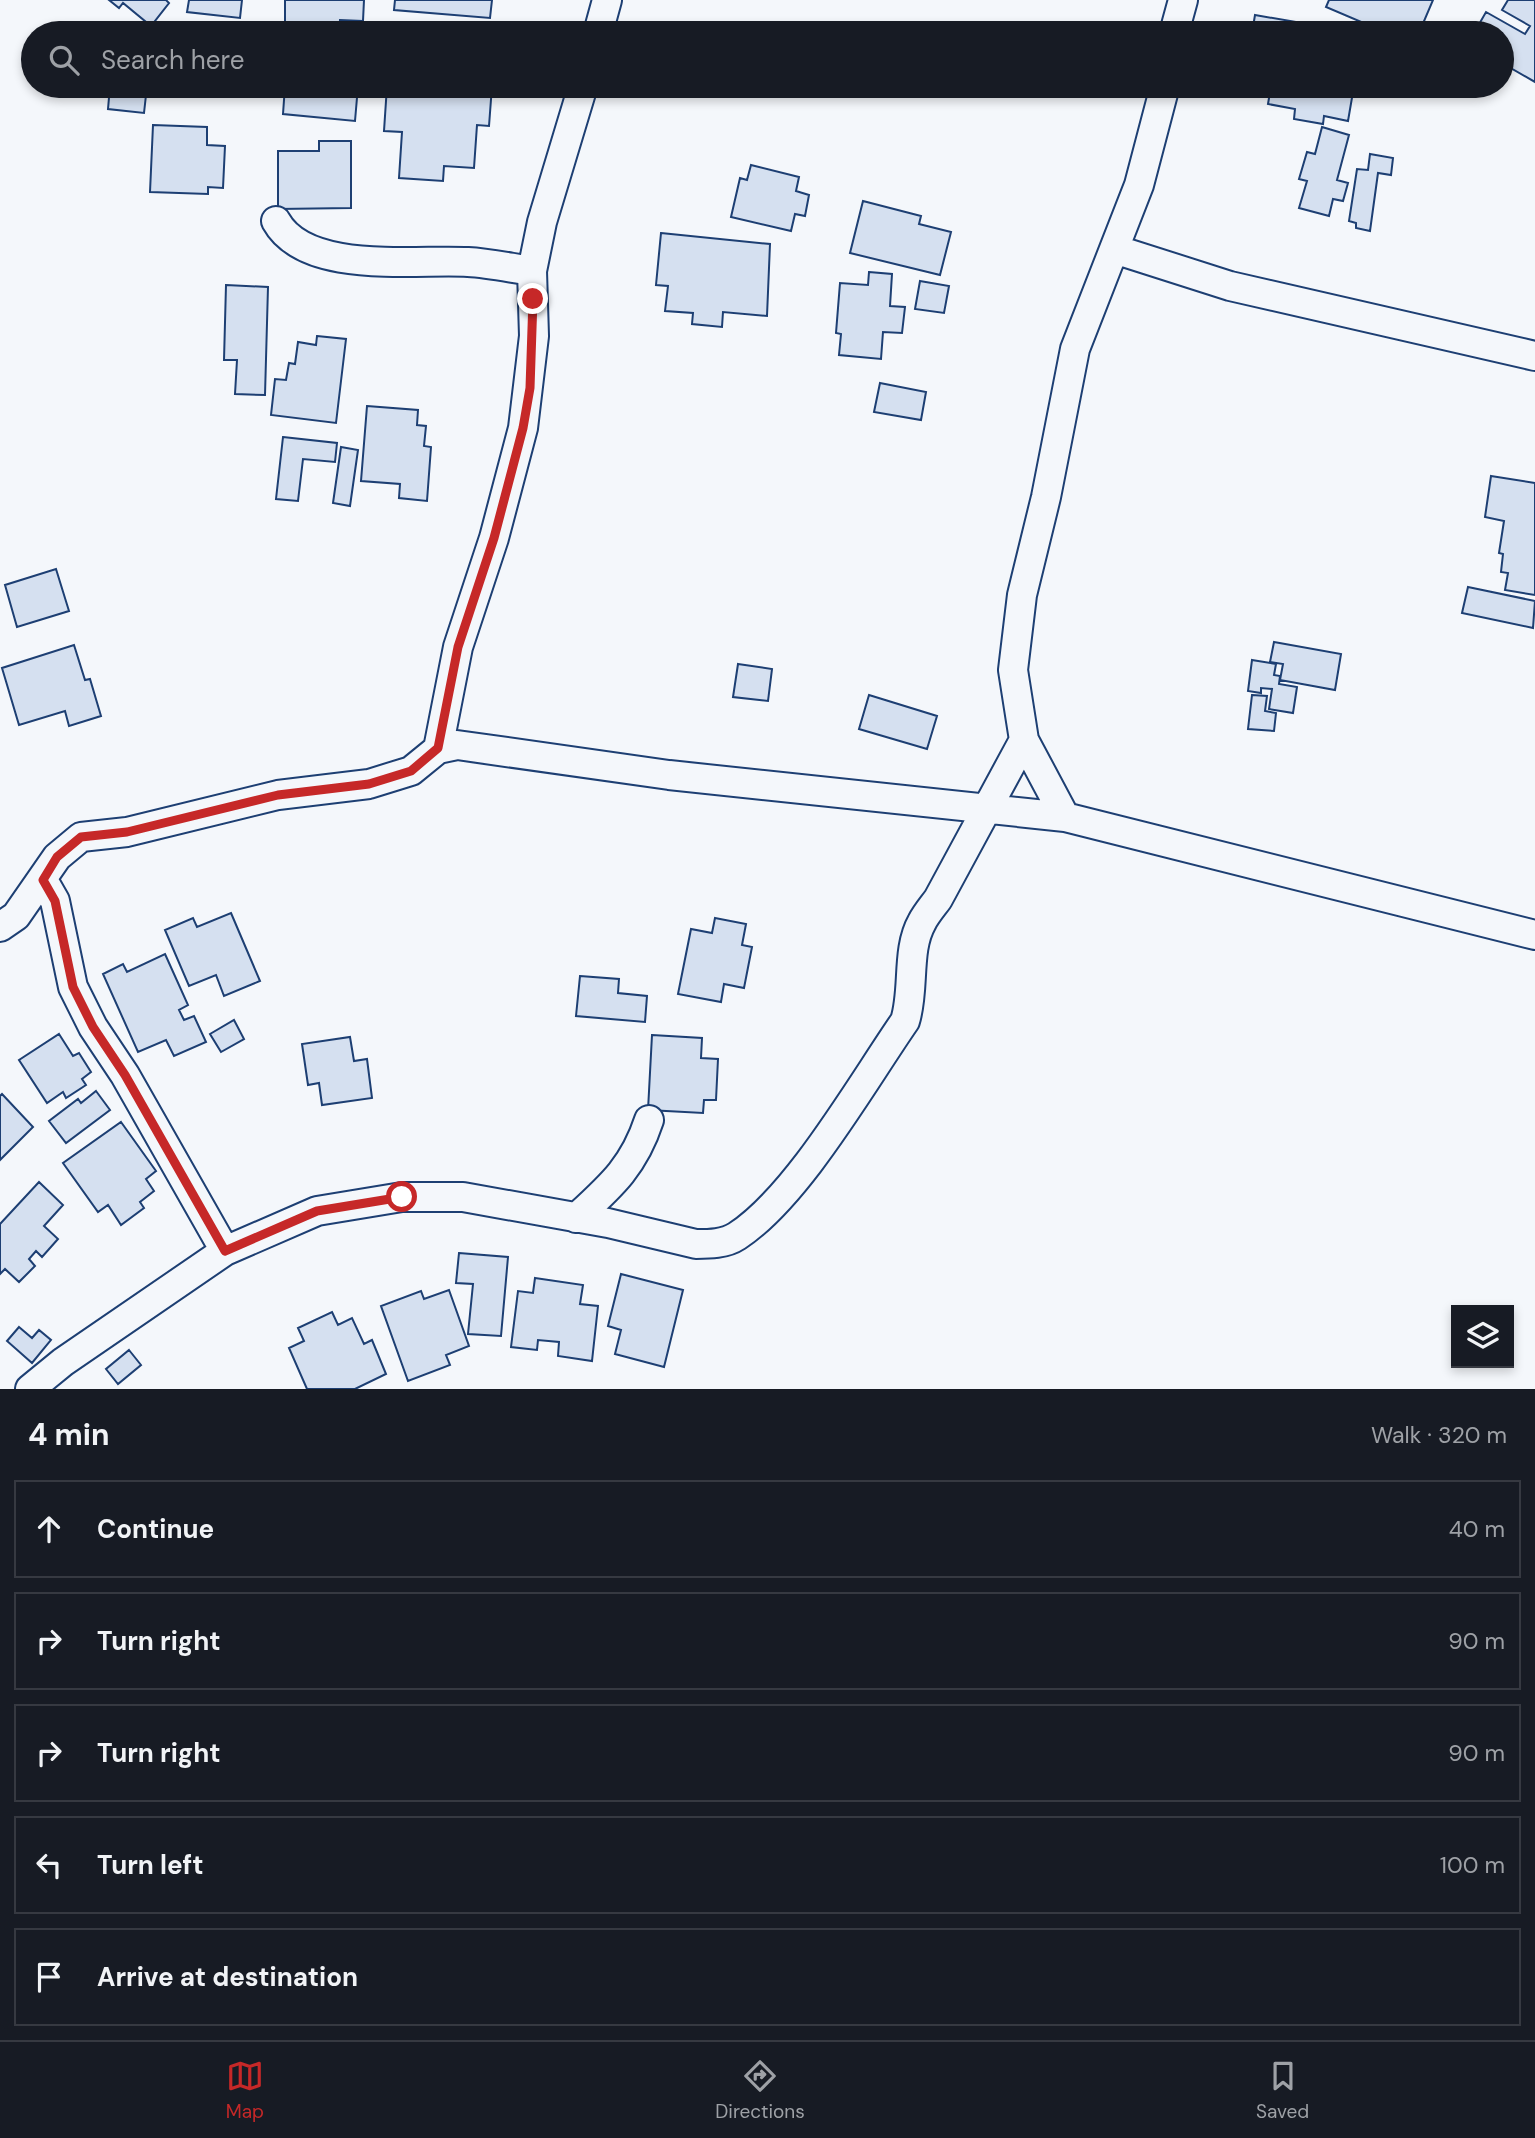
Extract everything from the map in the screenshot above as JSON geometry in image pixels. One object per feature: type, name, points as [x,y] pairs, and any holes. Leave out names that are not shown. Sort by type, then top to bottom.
[{"type":"street","points":[[601,21],[607,0]]},
{"type":"street","points":[[1177,21],[1183,0]]},
{"type":"street","points":[[438,748],[458,647],[494,538],[523,428],[534,336],[532,271],[542,222],[579,98]]},
{"type":"street","points":[[1065,817],[1024,740],[1013,670],[1022,595],[1046,496],[1075,349],[1139,185],[1162,98]]},
{"type":"street","points":[[276,220],[291,241],[349,259],[468,262],[532,271]]},
{"type":"street","points":[[1114,249],[1230,286],[1535,356]]},
{"type":"street","points":[[30,1389],[82,1349],[225,1251],[317,1211],[430,1195],[476,1199],[672,1240],[714,1244],[736,1237],[776,1200],[809,1160],[905,1021],[910,1005],[915,939],[921,923],[938,899],[1024,740]]},
{"type":"street","points":[[0,927],[16,916],[57,857],[81,837],[127,832],[278,795],[369,784],[411,771],[438,748],[457,745],[485,747],[566,762],[1065,817],[1535,935]]},
{"type":"street","points":[[43,880],[55,901],[73,987],[93,1027],[125,1075],[225,1251]]},
{"type":"street","points":[[576,1218],[614,1183],[634,1159],[649,1120]]},
{"type":"building","points":[[109,0],[166,0],[169,3],[155,21],[145,21],[123,3],[119,8]]},
{"type":"building","points":[[189,0],[242,0],[240,18],[187,12]]},
{"type":"building","points":[[285,0],[364,0],[363,21],[285,21]]},
{"type":"building","points":[[395,0],[492,0],[490,18],[394,10]]},
{"type":"building","points":[[1329,0],[1433,0],[1424,21],[1359,21],[1326,7]]},
{"type":"building","points":[[1508,0],[1535,0],[1535,82],[1514,70],[1514,28],[1525,34],[1530,26],[1502,10]]},
{"type":"building","points":[[1486,12],[1502,21],[1481,21]]},
{"type":"building","points":[[1255,15],[1290,21],[1254,21]]},
{"type":"building","points":[[109,98],[146,98],[144,113],[108,109]]},
{"type":"building","points":[[284,98],[357,98],[355,121],[283,114]]},
{"type":"building","points":[[386,98],[491,98],[489,126],[477,125],[474,168],[444,166],[443,181],[399,178],[402,132],[384,131]]},
{"type":"building","points":[[1269,98],[1352,98],[1348,121],[1324,116],[1323,124],[1294,119],[1295,109],[1268,104]]},
{"type":"building","points":[[153,125],[207,127],[207,145],[225,146],[223,188],[208,187],[208,194],[150,192]]},
{"type":"building","points":[[1322,127],[1349,135],[1337,180],[1348,183],[1343,201],[1333,199],[1329,216],[1299,208],[1307,181],[1299,179],[1307,152],[1315,154]]},
{"type":"building","points":[[319,141],[351,141],[351,208],[278,209],[278,151],[319,151]]},
{"type":"building","points":[[1370,154],[1393,158],[1391,175],[1378,173],[1370,231],[1356,228],[1356,223],[1349,221],[1357,169],[1368,170]]},
{"type":"building","points":[[751,165],[799,177],[796,191],[809,195],[805,216],[795,214],[791,231],[731,217],[740,178],[747,180]]},
{"type":"building","points":[[863,201],[921,216],[919,224],[951,232],[940,275],[850,253]]},
{"type":"building","points":[[661,233],[770,244],[767,316],[723,312],[722,327],[692,324],[693,313],[665,311],[668,286],[656,285]]},
{"type":"building","points":[[869,272],[892,274],[890,306],[905,307],[902,333],[883,332],[881,359],[839,355],[841,334],[836,333],[840,283],[868,285]]},
{"type":"building","points":[[920,281],[949,286],[944,313],[915,309]]},
{"type":"building","points":[[226,285],[268,287],[265,395],[235,394],[237,360],[224,360]]},
{"type":"building","points":[[317,336],[346,339],[336,423],[271,415],[275,379],[286,380],[289,363],[295,364],[298,342],[316,345]]},
{"type":"building","points":[[880,383],[926,392],[921,420],[874,412]]},
{"type":"building","points":[[367,406],[418,410],[417,425],[426,426],[424,446],[431,447],[427,501],[399,498],[400,484],[361,481]]},
{"type":"building","points":[[283,437],[337,443],[335,462],[303,459],[298,501],[276,499]]},
{"type":"building","points":[[341,447],[358,450],[350,506],[333,503]]},
{"type":"building","points":[[1491,476],[1535,483],[1535,595],[1505,590],[1508,573],[1501,572],[1503,554],[1499,553],[1504,521],[1485,517]]},
{"type":"building","points":[[56,569],[69,611],[17,627],[5,585]]},
{"type":"building","points":[[1468,587],[1535,601],[1533,628],[1462,613]]},
{"type":"building","points":[[1274,642],[1341,654],[1335,690],[1280,680],[1283,664],[1270,662]]},
{"type":"building","points":[[74,645],[85,680],[90,679],[101,716],[69,726],[65,711],[19,725],[2,668]]},
{"type":"building","points":[[1252,660],[1276,664],[1274,675],[1280,676],[1279,684],[1297,687],[1293,713],[1269,709],[1272,689],[1261,688],[1261,693],[1248,691]]},
{"type":"building","points":[[738,664],[772,669],[768,701],[733,697]]},
{"type":"building","points":[[869,695],[937,716],[927,749],[859,729]]},
{"type":"building","points":[[1252,695],[1267,696],[1265,711],[1276,713],[1274,731],[1248,729]]},
{"type":"building","points":[[231,913],[260,981],[224,996],[216,975],[189,986],[165,930],[193,918],[197,927]]},
{"type":"building","points":[[715,918],[746,924],[742,945],[752,947],[744,988],[724,984],[721,1002],[678,994],[691,929],[712,933]]},
{"type":"building","points":[[165,954],[188,1005],[179,1010],[184,1020],[194,1016],[206,1042],[174,1056],[166,1040],[138,1052],[103,974],[123,964],[127,972]]},
{"type":"building","points":[[580,976],[619,979],[618,993],[647,996],[645,1022],[576,1016]]},
{"type":"building","points":[[234,1020],[244,1039],[221,1052],[210,1034]]},
{"type":"building","points":[[59,1034],[73,1056],[79,1053],[91,1072],[82,1079],[86,1085],[66,1098],[63,1092],[47,1103],[19,1060]]},
{"type":"building","points":[[652,1035],[702,1038],[701,1058],[718,1059],[716,1100],[704,1100],[703,1113],[648,1110]]},
{"type":"building","points":[[350,1037],[354,1061],[367,1059],[372,1098],[322,1105],[319,1083],[308,1085],[302,1044]]},
{"type":"building","points":[[96,1091],[110,1110],[66,1143],[49,1121],[78,1099],[81,1103]]},
{"type":"building","points":[[2,1094],[33,1127],[0,1160],[0,1096]]},
{"type":"building","points":[[121,1122],[156,1171],[146,1179],[154,1191],[140,1202],[144,1208],[121,1225],[108,1205],[98,1212],[63,1163]]},
{"type":"building","points":[[39,1182],[63,1205],[44,1226],[58,1239],[42,1257],[36,1251],[29,1259],[35,1266],[19,1282],[5,1269],[0,1274],[0,1224]]},
{"type":"building","points":[[459,1253],[508,1257],[501,1336],[468,1334],[473,1284],[456,1283]]},
{"type":"building","points":[[621,1274],[683,1290],[664,1367],[615,1354],[621,1330],[608,1326]]},
{"type":"building","points":[[535,1278],[583,1285],[580,1304],[598,1306],[592,1361],[558,1356],[559,1342],[538,1340],[537,1350],[511,1347],[518,1291],[533,1293]]},
{"type":"building","points":[[449,1290],[469,1346],[446,1355],[450,1365],[408,1381],[381,1306],[421,1291],[424,1299]]},
{"type":"building","points":[[332,1312],[338,1325],[352,1318],[364,1344],[372,1340],[386,1374],[355,1389],[307,1389],[289,1348],[304,1341],[298,1328]]},
{"type":"building","points":[[19,1327],[32,1338],[39,1330],[51,1340],[32,1363],[7,1341]]},
{"type":"building","points":[[129,1350],[141,1365],[118,1384],[106,1369]]},
{"type":"route","points":[[402,1197],[317,1211],[225,1251],[125,1075],[93,1027],[73,987],[55,901],[43,880],[57,857],[81,837],[127,832],[278,795],[369,784],[411,771],[438,748],[458,647],[494,538],[523,428],[530,388],[534,336],[533,299]]}]
